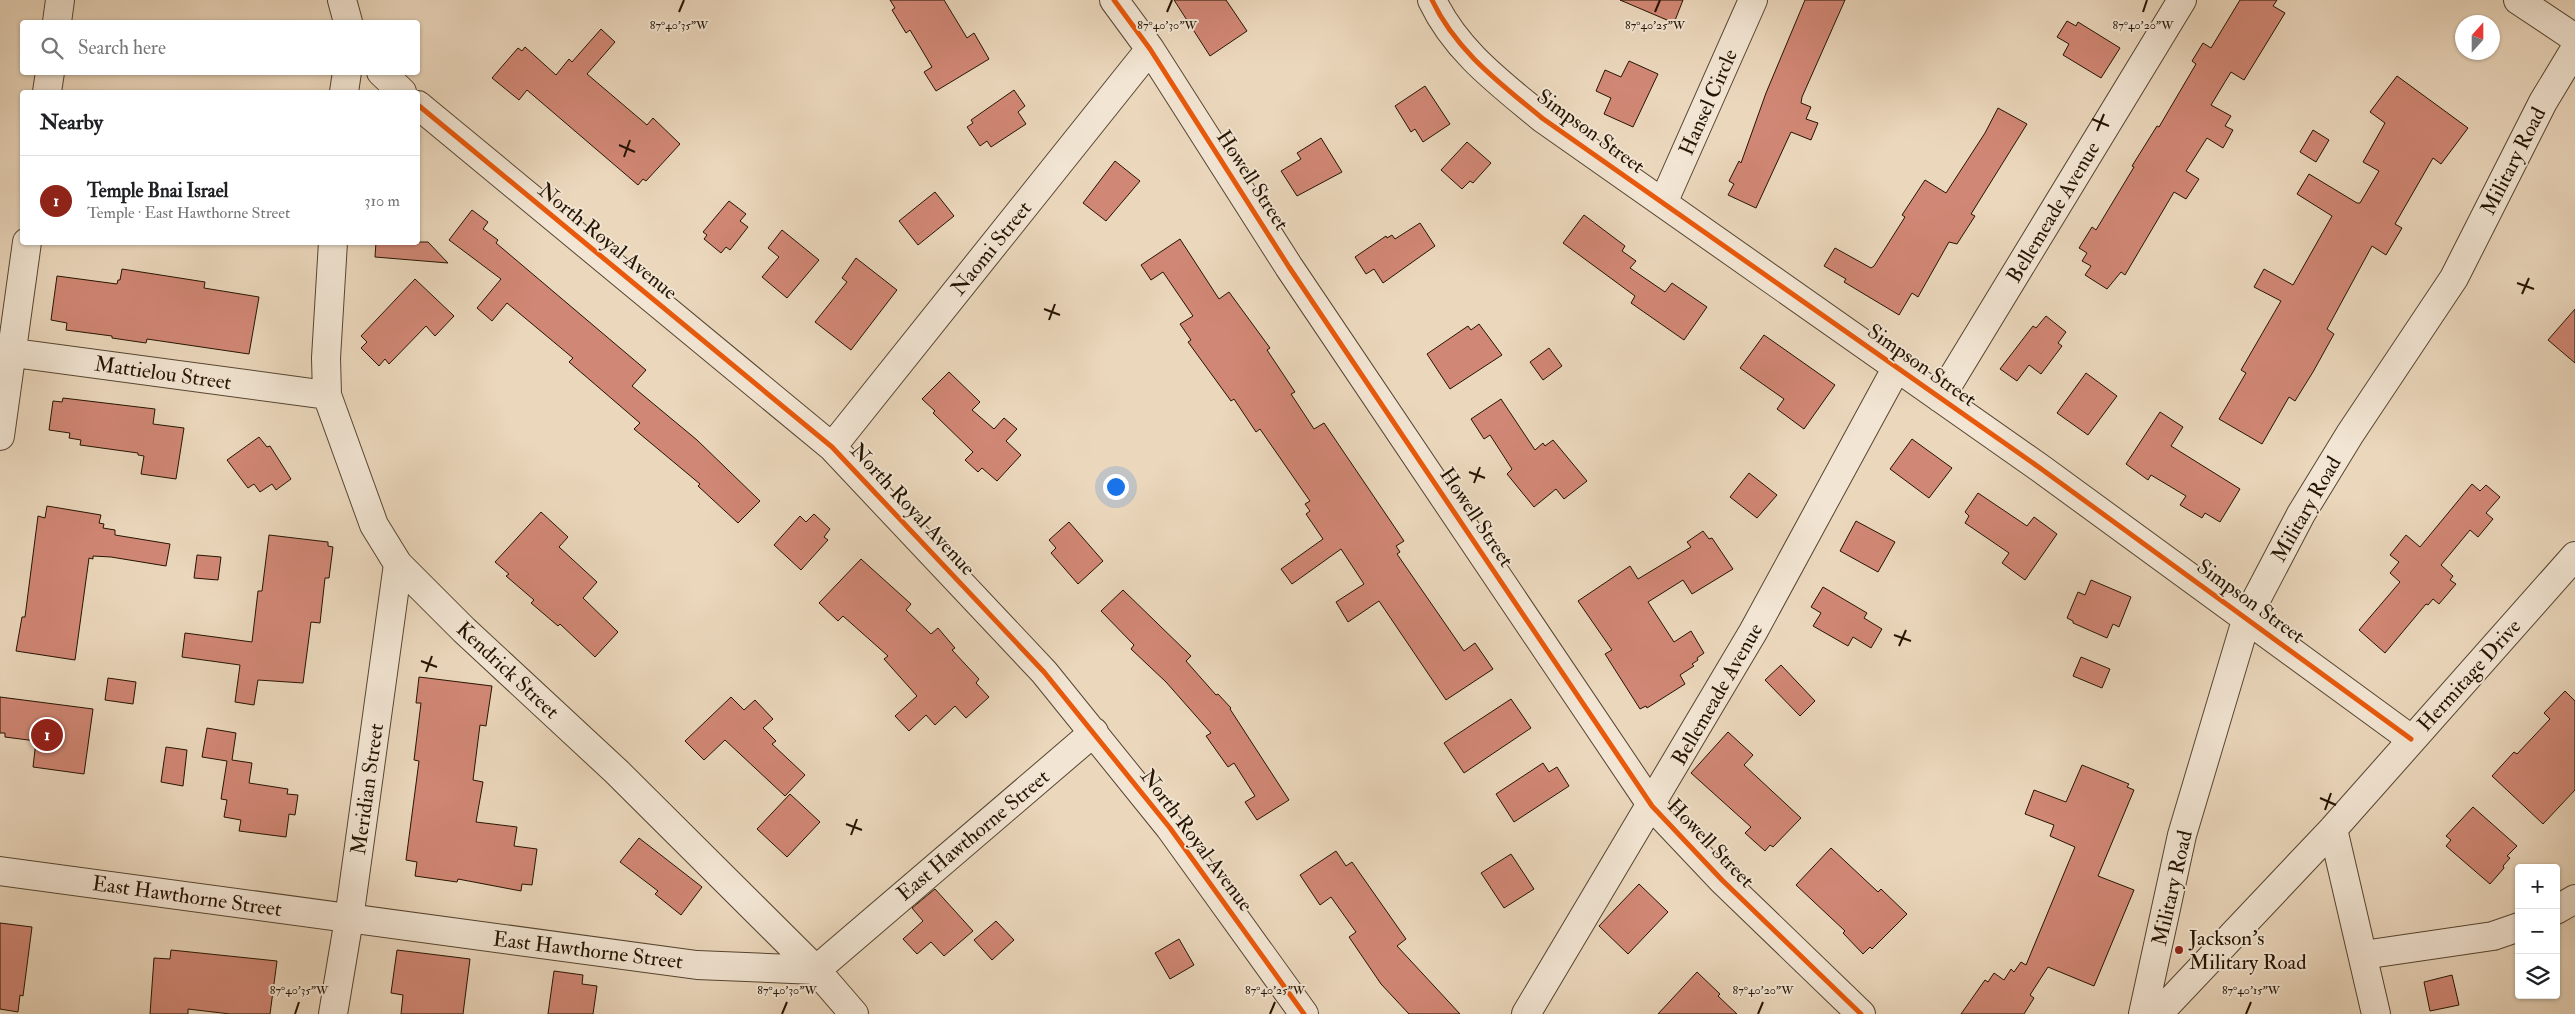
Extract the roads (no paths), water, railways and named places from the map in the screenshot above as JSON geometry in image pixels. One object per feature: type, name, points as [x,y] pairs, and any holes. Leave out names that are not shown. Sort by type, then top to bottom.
[{"type":"street","points":[[57,20],[60,0]]},
{"type":"street","points":[[342,0],[347,20]]},
{"type":"street","name":"Howell Street","points":[[1114,0],[1150,49],[1289,267],[1652,806],[1722,880],[1861,1014]]},
{"type":"street","name":"Simpson Street","points":[[1432,0],[1437,12],[1474,61],[1542,118],[1897,367],[2247,617],[2411,739]]},
{"type":"street","name":"Hansel Circle","points":[[1663,203],[1752,0]]},
{"type":"street","name":"Bellemeade Avenue","points":[[1940,398],[2182,0]]},
{"type":"street","points":[[2518,0],[2575,38]]},
{"type":"street","name":"Naomi Street","points":[[832,447],[1150,49]]},
{"type":"street","name":"Military Road","points":[[2143,1014],[2182,836],[2247,617],[2301,514],[2350,434],[2454,278],[2543,102],[2575,49]]},
{"type":"street","points":[[47,90],[50,75]]},
{"type":"street","points":[[344,90],[347,75]]},
{"type":"street","points":[[384,75],[400,90]]},
{"type":"street","name":"North Royal Avenue","points":[[420,107],[832,447],[1044,672],[1094,732],[1170,828],[1304,1014]]},
{"type":"street","points":[[0,436],[5,352],[26,245]]},
{"type":"street","name":"Kendrick Street","points":[[334,245],[326,358],[327,395],[374,525],[398,564],[464,630],[617,772],[816,970],[854,1014]]},
{"type":"street","name":"Mattielou Street","points":[[5,352],[327,395]]},
{"type":"street","name":"Bellemeade Avenue","points":[[1526,1014],[1652,806],[1754,632],[1897,367]]},
{"type":"street","name":"Hermitage Drive","points":[[2158,1014],[2333,829],[2411,739],[2472,675],[2575,556]]},
{"type":"street","name":"Meridian Street","points":[[333,1014],[349,919],[398,564]]},
{"type":"street","name":"East Hawthorne Street","points":[[0,871],[697,965],[816,970],[1094,732]]},
{"type":"street","points":[[2333,829],[2376,1014]]},
{"type":"street","points":[[2558,909],[2575,899]]},
{"type":"street","points":[[2363,955],[2493,936],[2515,928]]},
{"type":"place","name":"Temple Bnai Israel","points":[[47,735]]},
{"type":"place","name":"Jackson's Military Road","points":[[2179,950]]}]
